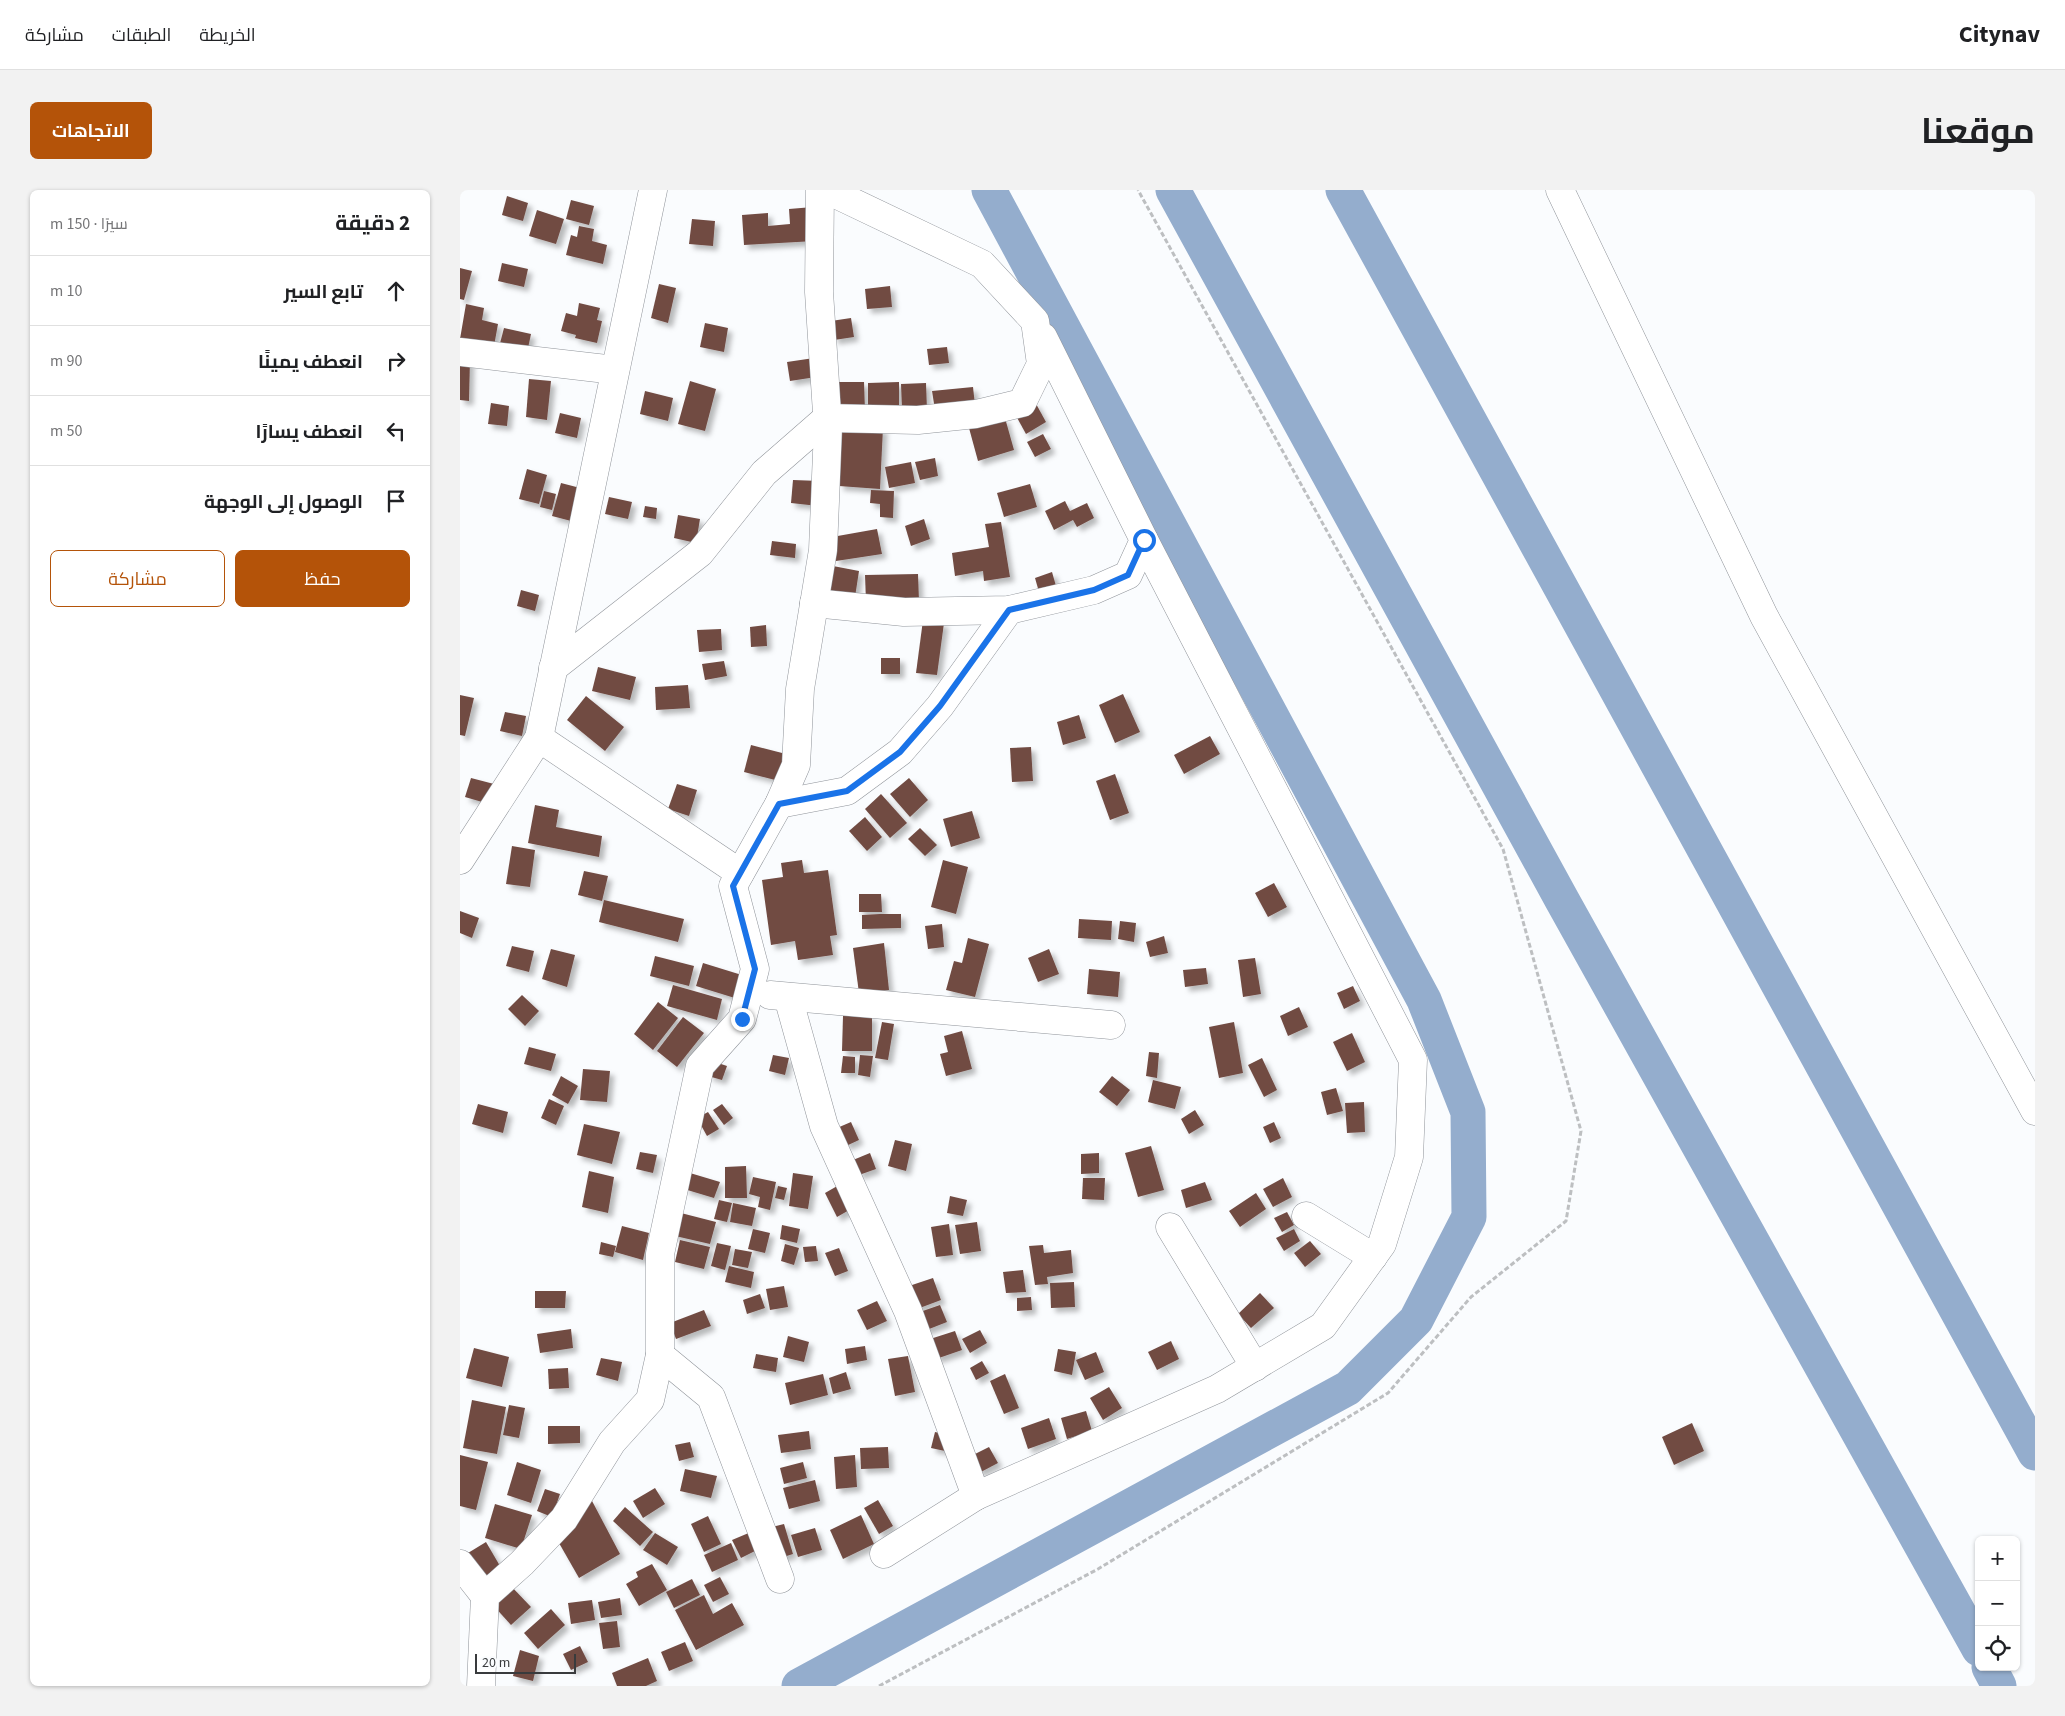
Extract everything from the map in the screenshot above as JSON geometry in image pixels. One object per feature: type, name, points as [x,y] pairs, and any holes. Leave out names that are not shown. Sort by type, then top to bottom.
[{"type":"street","points":[[460,860],[539,738],[652,190]]},
{"type":"street","points":[[486,1596],[522,1563],[564,1519],[612,1442],[650,1400],[660,1355],[660,1254],[700,1066],[742,1019],[755,969],[733,886],[779,804],[796,765],[800,688],[822,550],[826,418],[819,292],[820,190]]},
{"type":"street","points":[[827,190],[982,264],[1035,321],[1144,540],[1413,1060],[1409,1157],[1382,1244],[1323,1326],[1217,1390],[976,1496],[884,1554]]},
{"type":"street","points":[[1560,190],[1764,616],[2035,1111]]},
{"type":"street","points":[[1022,404],[1041,364],[1035,321]]},
{"type":"street","points":[[460,352],[615,370]]},
{"type":"street","points":[[553,668],[700,553],[764,473],[826,418],[918,420],[976,414],[1022,404],[1066,382]]},
{"type":"street","points":[[814,603],[904,612],[1009,610],[1094,590],[1128,575],[1144,540]]},
{"type":"street","points":[[779,804],[847,791],[900,752],[940,706],[1009,610]]},
{"type":"street","points":[[539,738],[740,873]]},
{"type":"street","points":[[749,993],[1111,1025]]},
{"type":"street","points":[[788,997],[824,1126],[908,1311],[976,1496]]},
{"type":"street","points":[[1306,1216],[1373,1257]]},
{"type":"street","points":[[1170,1227],[1255,1367]]},
{"type":"street","points":[[660,1355],[711,1397],[780,1579]]},
{"type":"street","points":[[460,1564],[486,1596],[480,1686]]},
{"type":"path","points":[[879,1686],[1098,1569],[1388,1393],[1471,1297],[1566,1221],[1580,1131],[1503,849],[1138,190]]},
{"type":"building","points":[[507,196],[528,203],[523,221],[502,215]]},
{"type":"building","points":[[571,200],[594,206],[589,225],[566,219]]},
{"type":"building","points":[[813,207],[815,241],[744,245],[742,215],[768,213],[768,226],[790,224],[789,209]]},
{"type":"building","points":[[537,210],[564,219],[556,244],[529,236]]},
{"type":"building","points":[[692,219],[715,221],[713,246],[689,244]]},
{"type":"building","points":[[579,226],[594,229],[592,241],[607,245],[603,264],[566,255],[571,235],[577,237]]},
{"type":"building","points":[[502,263],[528,269],[524,287],[498,281]]},
{"type":"building","points":[[460,268],[472,271],[464,300],[460,299]]},
{"type":"building","points":[[659,284],[676,288],[668,323],[651,318]]},
{"type":"building","points":[[890,286],[892,307],[867,309],[865,289]]},
{"type":"building","points":[[579,303],[600,308],[597,320],[602,321],[597,343],[575,338],[576,335],[561,331],[566,313],[577,316]]},
{"type":"building","points":[[466,304],[484,308],[482,320],[498,324],[494,346],[460,339]]},
{"type":"building","points":[[851,318],[854,337],[834,340],[831,321]]},
{"type":"building","points":[[705,323],[728,328],[724,352],[700,347]]},
{"type":"building","points":[[504,328],[531,334],[527,353],[499,347]]},
{"type":"building","points":[[947,347],[949,363],[929,365],[927,349]]},
{"type":"building","points":[[814,358],[816,377],[790,381],[787,362]]},
{"type":"building","points":[[460,359],[470,359],[469,401],[460,400]]},
{"type":"building","points":[[529,379],[551,381],[547,420],[526,417]]},
{"type":"building","points":[[690,381],[716,389],[705,431],[678,424]]},
{"type":"building","points":[[834,382],[864,382],[865,411],[835,412]]},
{"type":"building","points":[[899,382],[899,409],[868,410],[868,383]]},
{"type":"building","points":[[926,383],[927,410],[902,410],[901,384]]},
{"type":"building","points":[[973,387],[975,405],[935,410],[932,391]]},
{"type":"building","points":[[645,391],[673,398],[668,421],[640,414]]},
{"type":"building","points":[[1035,402],[1046,422],[1026,434],[1015,414]]},
{"type":"building","points":[[491,403],[509,406],[507,426],[488,424]]},
{"type":"building","points":[[560,413],[581,418],[577,438],[555,433]]},
{"type":"building","points":[[1005,418],[1014,450],[978,461],[969,428]]},
{"type":"building","points":[[842,426],[883,428],[880,489],[839,486]]},
{"type":"building","points":[[1043,434],[1051,449],[1035,457],[1027,442]]},
{"type":"building","points":[[935,458],[938,476],[920,480],[915,462]]},
{"type":"building","points":[[911,462],[915,483],[889,488],[885,467]]},
{"type":"building","points":[[527,469],[547,475],[539,504],[519,499]]},
{"type":"building","points":[[793,480],[820,481],[818,506],[791,503]]},
{"type":"building","points":[[561,483],[584,489],[575,522],[552,516]]},
{"type":"building","points":[[1030,484],[1037,507],[1004,517],[997,493]]},
{"type":"building","points":[[871,490],[894,491],[893,518],[880,517],[880,504],[870,503]]},
{"type":"building","points":[[544,491],[556,494],[552,510],[540,507]]},
{"type":"building","points":[[609,497],[632,502],[628,519],[605,514]]},
{"type":"building","points":[[1065,501],[1070,511],[1087,503],[1094,518],[1077,527],[1073,520],[1054,530],[1045,511]]},
{"type":"building","points":[[645,506],[657,508],[656,519],[643,517]]},
{"type":"building","points":[[678,515],[700,519],[696,543],[674,538]]},
{"type":"building","points":[[924,519],[930,539],[911,546],[905,526]]},
{"type":"building","points":[[1001,522],[1010,577],[984,581],[983,571],[955,576],[952,553],[989,547],[985,524]]},
{"type":"building","points":[[877,529],[882,554],[836,561],[832,537]]},
{"type":"building","points":[[772,541],[796,544],[795,558],[770,555]]},
{"type":"building","points":[[833,566],[859,571],[855,597],[829,593]]},
{"type":"building","points":[[1052,572],[1056,586],[1039,592],[1035,578]]},
{"type":"building","points":[[918,574],[919,601],[866,602],[865,575]]},
{"type":"building","points":[[521,590],[539,595],[535,611],[517,606]]},
{"type":"building","points":[[923,620],[944,623],[937,675],[916,673]]},
{"type":"building","points":[[766,625],[767,646],[751,647],[750,627]]},
{"type":"building","points":[[721,629],[722,650],[699,652],[697,630]]},
{"type":"building","points":[[881,658],[900,658],[900,674],[881,674]]},
{"type":"building","points":[[724,661],[727,676],[705,680],[702,664]]},
{"type":"building","points":[[598,667],[636,677],[630,700],[592,691]]},
{"type":"building","points":[[688,685],[690,708],[656,710],[655,687]]},
{"type":"building","points":[[1123,694],[1140,732],[1115,743],[1099,705]]},
{"type":"building","points":[[460,695],[474,698],[465,736],[460,735]]},
{"type":"building","points":[[586,696],[624,727],[605,751],[567,720]]},
{"type":"building","points":[[505,712],[526,716],[522,736],[500,731]]},
{"type":"building","points":[[1079,715],[1086,738],[1063,745],[1057,722]]},
{"type":"building","points":[[1210,736],[1220,754],[1184,774],[1174,755]]},
{"type":"building","points":[[751,745],[786,754],[779,781],[744,772]]},
{"type":"building","points":[[1031,747],[1033,781],[1012,782],[1010,748]]},
{"type":"building","points":[[1115,774],[1129,813],[1110,820],[1096,781]]},
{"type":"building","points":[[471,778],[494,784],[489,804],[465,797]]},
{"type":"building","points":[[909,778],[928,800],[910,817],[890,794]]},
{"type":"building","points":[[677,784],[697,790],[689,816],[668,809]]},
{"type":"building","points":[[881,794],[907,823],[890,838],[865,809]]},
{"type":"building","points":[[535,805],[559,810],[556,827],[602,836],[599,857],[528,843]]},
{"type":"building","points":[[972,811],[980,838],[951,847],[943,819]]},
{"type":"building","points":[[865,817],[882,837],[867,851],[849,831]]},
{"type":"building","points":[[920,828],[937,845],[925,856],[908,839]]},
{"type":"building","points":[[512,846],[535,850],[530,887],[506,884]]},
{"type":"building","points":[[802,860],[804,873],[828,870],[837,935],[830,936],[833,955],[798,960],[795,941],[771,945],[762,880],[783,877],[781,863]]},
{"type":"building","points":[[943,860],[968,867],[956,914],[931,907]]},
{"type":"building","points":[[584,871],[608,876],[602,901],[578,895]]},
{"type":"building","points":[[1274,883],[1287,907],[1268,917],[1255,893]]},
{"type":"building","points":[[859,894],[881,894],[882,912],[859,912]]},
{"type":"building","points":[[604,900],[684,919],[678,942],[599,922]]},
{"type":"building","points":[[460,911],[479,918],[472,938],[460,933]]},
{"type":"building","points":[[901,914],[901,928],[862,929],[862,915]]},
{"type":"building","points":[[1079,919],[1112,921],[1111,940],[1078,938]]},
{"type":"building","points":[[1120,921],[1136,923],[1134,942],[1118,939]]},
{"type":"building","points":[[942,924],[944,947],[928,949],[925,926]]},
{"type":"building","points":[[1164,936],[1168,953],[1150,957],[1146,942]]},
{"type":"building","points":[[968,938],[989,944],[975,997],[946,990],[954,961],[962,963]]},
{"type":"building","points":[[884,943],[889,990],[859,993],[853,948]]},
{"type":"building","points":[[512,946],[534,951],[529,972],[506,966]]},
{"type":"building","points":[[551,949],[575,955],[567,987],[542,979]]},
{"type":"building","points":[[1049,949],[1059,974],[1038,982],[1028,958]]},
{"type":"building","points":[[655,956],[694,966],[689,986],[650,976]]},
{"type":"building","points":[[1255,958],[1261,994],[1243,997],[1238,960]]},
{"type":"building","points":[[703,963],[745,976],[738,999],[696,986]]},
{"type":"building","points":[[1206,968],[1208,984],[1185,987],[1183,970]]},
{"type":"building","points":[[1089,969],[1120,972],[1118,997],[1087,994]]},
{"type":"building","points":[[673,985],[722,999],[717,1020],[667,1006]]},
{"type":"building","points":[[1353,986],[1360,1001],[1344,1009],[1337,993]]},
{"type":"building","points":[[522,995],[539,1011],[525,1026],[508,1009]]},
{"type":"building","points":[[658,1002],[678,1018],[653,1050],[634,1034]]},
{"type":"building","points":[[1299,1007],[1308,1027],[1288,1036],[1280,1016]]},
{"type":"building","points":[[843,1016],[872,1016],[872,1051],[842,1051]]},
{"type":"building","points":[[683,1017],[704,1033],[677,1067],[657,1051]]},
{"type":"building","points":[[882,1022],[894,1024],[888,1060],[875,1058]]},
{"type":"building","points":[[1234,1022],[1243,1073],[1219,1078],[1209,1027]]},
{"type":"building","points":[[962,1031],[972,1069],[946,1076],[940,1054],[948,1052],[944,1036]]},
{"type":"building","points":[[1352,1033],[1365,1062],[1347,1071],[1333,1042]]},
{"type":"building","points":[[529,1047],[556,1054],[551,1071],[524,1064]]},
{"type":"building","points":[[1149,1052],[1159,1053],[1157,1078],[1146,1076]]},
{"type":"building","points":[[773,1055],[789,1058],[785,1075],[769,1071]]},
{"type":"building","points":[[860,1055],[873,1056],[870,1077],[858,1075]]},
{"type":"building","points":[[843,1056],[855,1057],[855,1073],[841,1073]]},
{"type":"building","points":[[1262,1058],[1277,1090],[1264,1097],[1248,1065]]},
{"type":"building","points":[[712,1061],[727,1066],[722,1080],[708,1076]]},
{"type":"building","points":[[583,1069],[610,1071],[607,1102],[580,1100]]},
{"type":"building","points":[[561,1076],[578,1086],[568,1104],[552,1095]]},
{"type":"building","points":[[1112,1076],[1130,1090],[1117,1106],[1099,1092]]},
{"type":"building","points":[[1153,1080],[1181,1087],[1175,1109],[1148,1102]]},
{"type":"building","points":[[1336,1088],[1343,1111],[1327,1115],[1321,1092]]},
{"type":"building","points":[[549,1099],[564,1106],[556,1125],[541,1118]]},
{"type":"building","points":[[1364,1102],[1365,1132],[1347,1133],[1345,1103]]},
{"type":"building","points":[[478,1104],[508,1112],[503,1133],[472,1124]]},
{"type":"building","points":[[722,1104],[733,1118],[724,1125],[713,1110]]},
{"type":"building","points":[[1195,1110],[1204,1125],[1189,1134],[1181,1119]]},
{"type":"building","points":[[708,1112],[719,1129],[707,1136],[697,1118]]},
{"type":"building","points":[[851,1122],[859,1140],[846,1146],[837,1128]]},
{"type":"building","points":[[1274,1122],[1281,1138],[1270,1143],[1263,1127]]},
{"type":"building","points":[[584,1124],[620,1132],[612,1164],[577,1155]]},
{"type":"building","points":[[895,1140],[912,1144],[906,1171],[888,1166]]},
{"type":"building","points":[[1151,1146],[1164,1190],[1138,1197],[1125,1153]]},
{"type":"building","points":[[640,1152],[657,1155],[653,1173],[636,1169]]},
{"type":"building","points":[[870,1153],[876,1169],[859,1175],[853,1160]]},
{"type":"building","points":[[1099,1153],[1099,1173],[1081,1174],[1081,1154]]},
{"type":"building","points":[[746,1166],[747,1198],[725,1198],[725,1167]]},
{"type":"building","points":[[589,1171],[614,1177],[608,1213],[582,1207]]},
{"type":"building","points":[[690,1173],[720,1182],[714,1198],[684,1189]]},
{"type":"building","points":[[793,1173],[813,1176],[808,1209],[789,1206]]},
{"type":"building","points":[[753,1177],[776,1182],[770,1210],[758,1207],[760,1197],[749,1194]]},
{"type":"building","points":[[1083,1178],[1105,1178],[1104,1200],[1082,1199]]},
{"type":"building","points":[[1283,1178],[1292,1197],[1273,1207],[1263,1189]]},
{"type":"building","points":[[1205,1182],[1212,1200],[1186,1208],[1181,1190]]},
{"type":"building","points":[[839,1185],[851,1209],[837,1217],[825,1193]]},
{"type":"building","points":[[778,1186],[787,1188],[784,1200],[775,1198]]},
{"type":"building","points":[[1256,1193],[1266,1209],[1240,1227],[1229,1211]]},
{"type":"building","points":[[950,1196],[967,1200],[963,1216],[947,1213]]},
{"type":"building","points":[[719,1200],[732,1203],[727,1222],[714,1219]]},
{"type":"building","points":[[733,1203],[756,1208],[752,1226],[730,1222]]},
{"type":"building","points":[[677,1212],[716,1222],[710,1244],[671,1235]]},
{"type":"building","points":[[1287,1212],[1294,1225],[1282,1232],[1274,1218]]},
{"type":"building","points":[[977,1222],[981,1251],[960,1254],[955,1225]]},
{"type":"building","points":[[949,1224],[953,1255],[936,1257],[931,1227]]},
{"type":"building","points":[[782,1225],[800,1229],[797,1243],[780,1239]]},
{"type":"building","points":[[622,1226],[649,1233],[643,1260],[615,1252]]},
{"type":"building","points":[[753,1229],[770,1233],[765,1253],[748,1249]]},
{"type":"building","points":[[1294,1229],[1300,1241],[1284,1251],[1276,1238]]},
{"type":"building","points":[[680,1240],[710,1247],[704,1269],[675,1262]]},
{"type":"building","points":[[1310,1241],[1321,1254],[1305,1267],[1294,1253]]},
{"type":"building","points":[[601,1242],[616,1246],[613,1257],[599,1254]]},
{"type":"building","points":[[717,1243],[731,1246],[725,1270],[711,1266]]},
{"type":"building","points":[[785,1244],[799,1248],[794,1265],[781,1261]]},
{"type":"building","points":[[1043,1245],[1044,1253],[1071,1250],[1073,1273],[1047,1277],[1048,1284],[1035,1285],[1029,1246]]},
{"type":"building","points":[[816,1246],[818,1261],[805,1262],[803,1247]]},
{"type":"building","points":[[839,1248],[848,1271],[835,1276],[825,1253]]},
{"type":"building","points":[[735,1249],[752,1252],[748,1268],[732,1265]]},
{"type":"building","points":[[729,1266],[754,1272],[751,1288],[725,1282]]},
{"type":"building","points":[[1023,1270],[1026,1292],[1006,1293],[1003,1272]]},
{"type":"building","points":[[933,1278],[941,1300],[917,1309],[909,1286]]},
{"type":"building","points":[[1074,1282],[1075,1307],[1051,1308],[1050,1283]]},
{"type":"building","points":[[784,1286],[788,1307],[770,1310],[766,1289]]},
{"type":"building","points":[[535,1291],[566,1291],[565,1308],[535,1308]]},
{"type":"building","points":[[1260,1293],[1274,1308],[1251,1328],[1238,1314]]},
{"type":"building","points":[[760,1294],[765,1308],[747,1314],[743,1300]]},
{"type":"building","points":[[1031,1297],[1032,1310],[1017,1311],[1017,1298]]},
{"type":"building","points":[[877,1301],[887,1321],[867,1330],[857,1310]]},
{"type":"building","points":[[940,1305],[947,1322],[924,1331],[917,1313]]},
{"type":"building","points":[[704,1310],[711,1326],[676,1339],[670,1323]]},
{"type":"building","points":[[571,1329],[573,1348],[540,1353],[537,1334]]},
{"type":"building","points":[[980,1330],[987,1343],[970,1353],[962,1339]]},
{"type":"building","points":[[955,1331],[962,1350],[936,1359],[930,1339]]},
{"type":"building","points":[[788,1336],[809,1342],[804,1362],[783,1357]]},
{"type":"building","points":[[1171,1341],[1179,1359],[1157,1370],[1148,1352]]},
{"type":"building","points":[[865,1346],[867,1360],[847,1364],[845,1349]]},
{"type":"building","points":[[474,1348],[509,1357],[502,1387],[466,1378]]},
{"type":"building","points":[[1058,1349],[1076,1352],[1072,1375],[1054,1371]]},
{"type":"building","points":[[1096,1352],[1104,1372],[1085,1380],[1076,1360]]},
{"type":"building","points":[[756,1354],[778,1358],[776,1372],[753,1368]]},
{"type":"building","points":[[908,1356],[915,1392],[895,1396],[888,1359]]},
{"type":"building","points":[[601,1358],[622,1362],[618,1381],[596,1375]]},
{"type":"building","points":[[982,1361],[989,1373],[976,1380],[970,1368]]},
{"type":"building","points":[[568,1368],[569,1388],[549,1389],[548,1369]]},
{"type":"building","points":[[846,1372],[851,1389],[833,1394],[829,1378]]},
{"type":"building","points":[[823,1374],[828,1395],[790,1405],[785,1383]]},
{"type":"building","points":[[1005,1374],[1019,1408],[1004,1414],[990,1381]]},
{"type":"building","points":[[1109,1387],[1122,1408],[1103,1420],[1090,1398]]},
{"type":"building","points":[[472,1400],[506,1407],[497,1454],[463,1448]]},
{"type":"building","points":[[509,1405],[525,1408],[519,1438],[503,1435]]},
{"type":"building","points":[[1086,1411],[1092,1431],[1067,1439],[1061,1418]]},
{"type":"building","points":[[1049,1418],[1056,1439],[1028,1449],[1021,1428]]},
{"type":"building","points":[[1692,1423],[1704,1451],[1674,1465],[1662,1437]]},
{"type":"building","points":[[548,1426],[580,1426],[580,1443],[548,1444]]},
{"type":"building","points":[[809,1431],[811,1449],[781,1453],[778,1435]]},
{"type":"building","points":[[935,1432],[949,1435],[945,1451],[931,1448]]},
{"type":"building","points":[[690,1442],[694,1457],[679,1461],[675,1445]]},
{"type":"building","points":[[888,1447],[889,1468],[861,1469],[860,1448]]},
{"type":"building","points":[[989,1447],[998,1463],[979,1473],[971,1456]]},
{"type":"building","points":[[460,1455],[488,1462],[476,1510],[460,1506]]},
{"type":"building","points":[[855,1455],[857,1487],[836,1489],[834,1457]]},
{"type":"building","points":[[517,1462],[541,1470],[531,1503],[507,1495]]},
{"type":"building","points":[[803,1462],[807,1478],[784,1484],[780,1468]]},
{"type":"building","points":[[685,1469],[717,1476],[711,1498],[680,1491]]},
{"type":"building","points":[[815,1480],[820,1501],[789,1509],[783,1488]]},
{"type":"building","points":[[655,1488],[665,1504],[643,1518],[633,1501]]},
{"type":"building","points":[[545,1489],[560,1494],[552,1517],[537,1511]]},
{"type":"building","points":[[591,1499],[620,1554],[579,1578],[559,1543]]},
{"type":"building","points":[[878,1500],[893,1526],[879,1534],[864,1508]]},
{"type":"building","points":[[495,1504],[532,1515],[521,1549],[485,1538]]},
{"type":"building","points":[[625,1507],[653,1532],[640,1546],[613,1521]]},
{"type":"building","points":[[861,1515],[874,1544],[843,1559],[830,1530]]},
{"type":"building","points":[[708,1516],[721,1544],[704,1552],[691,1524]]},
{"type":"building","points":[[784,1524],[793,1554],[777,1559],[768,1528]]},
{"type":"building","points":[[815,1528],[822,1550],[798,1557],[791,1535]]},
{"type":"building","points":[[751,1532],[759,1549],[741,1558],[732,1540]]},
{"type":"building","points":[[655,1533],[678,1547],[667,1565],[643,1550]]},
{"type":"building","points":[[486,1542],[500,1566],[483,1578],[468,1553]]},
{"type":"building","points":[[731,1543],[738,1560],[712,1572],[704,1555]]},
{"type":"building","points":[[652,1564],[667,1590],[639,1606],[626,1584],[638,1577],[636,1572]]},
{"type":"building","points":[[720,1577],[729,1594],[713,1602],[704,1585]]},
{"type":"building","points":[[692,1579],[700,1595],[674,1608],[666,1592]]},
{"type":"building","points":[[511,1586],[531,1607],[511,1625],[492,1604]]},
{"type":"building","points":[[704,1595],[713,1614],[732,1603],[744,1625],[696,1650],[675,1610]]},
{"type":"building","points":[[620,1598],[622,1615],[601,1618],[598,1602]]},
{"type":"building","points":[[592,1600],[595,1620],[571,1624],[568,1603]]},
{"type":"building","points":[[551,1609],[565,1625],[538,1649],[524,1633]]},
{"type":"building","points":[[617,1621],[620,1647],[603,1649],[599,1623]]},
{"type":"building","points":[[685,1642],[693,1661],[669,1671],[661,1652]]},
{"type":"building","points":[[580,1646],[588,1662],[571,1670],[563,1654]]},
{"type":"building","points":[[520,1650],[539,1656],[533,1681],[513,1676]]},
{"type":"building","points":[[648,1658],[657,1681],[646,1686],[617,1686],[612,1673]]},
{"type":"waterway","points":[[799,1686],[1348,1388],[1416,1320],[1469,1217],[1468,1112],[1424,1000],[989,190]]},
{"type":"waterway","points":[[1173,190],[1562,900],[1975,1642]]},
{"type":"waterway","points":[[1343,190],[2035,1453]]},
{"type":"waterway","points":[[1991,1671],[1999,1686]]},
{"type":"route","points":[[742,1019],[755,969],[733,886],[779,804],[847,791],[900,752],[940,706],[1009,610],[1094,590],[1128,575],[1144,540]]}]
